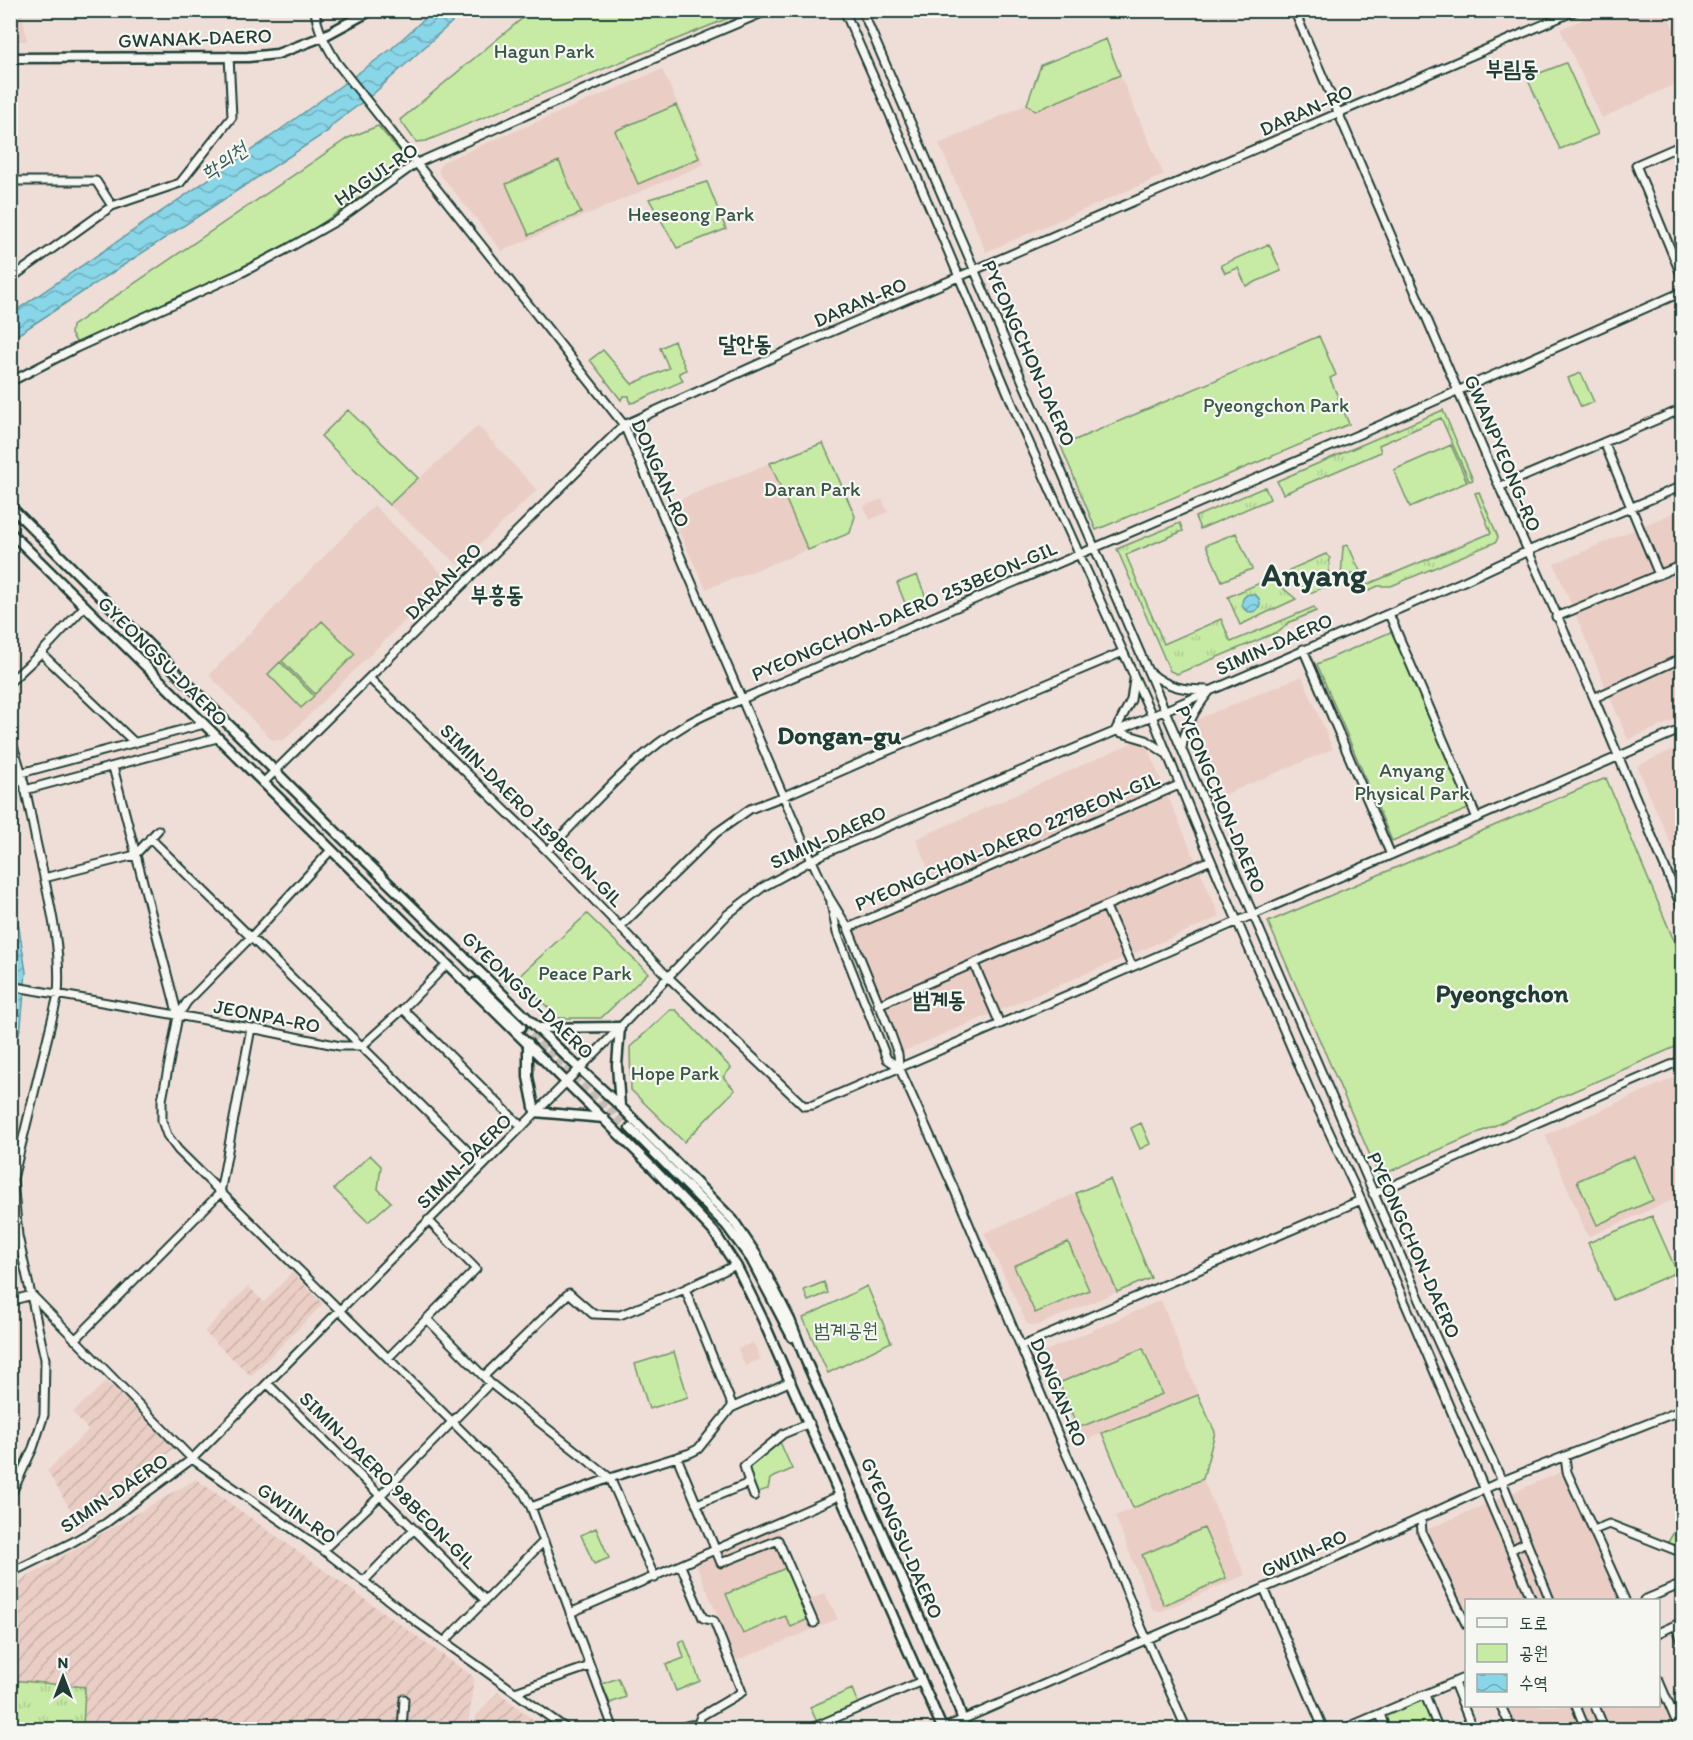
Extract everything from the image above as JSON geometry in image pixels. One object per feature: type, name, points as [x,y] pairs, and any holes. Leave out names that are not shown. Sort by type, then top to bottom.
[{"type":"main road","name":"GWANAK-DAERO","points":[[10,58],[277,54],[322,37],[372,10]]},
{"type":"main road","name":"GYEONGSU-DAERO","points":[[10,506],[339,835],[620,1106],[733,1220],[757,1256],[790,1320],[956,1700],[966,1730]]},
{"type":"main road","name":"GYEONGSU-DAERO","points":[[10,532],[604,1118],[714,1232],[736,1265],[786,1370],[941,1729]]},
{"type":"main road","name":"GYEONGSU-DAERO","points":[[339,835],[404,906],[523,1025],[400,911],[344,863]]},
{"type":"main road","points":[[537,1028],[620,1027],[617,1065],[620,1106]]},
{"type":"main road","points":[[528,1043],[528,1077],[535,1112],[604,1118]]},
{"type":"main road","name":"GYEONGSU-DAERO","points":[[786,1370],[766,1317],[742,1264],[719,1229],[628,1131],[726,1225],[751,1259],[806,1361]]},
{"type":"street","points":[[315,10],[316,22],[322,37]]},
{"type":"street","name":"HAGUI-RO","points":[[12,378],[239,274],[296,244],[332,223],[415,164],[667,52],[769,10]]},
{"type":"street","name":"PYEONGCHON-DAERO","points":[[844,10],[1023,429],[1152,716],[1179,785],[1310,1091],[1361,1200],[1532,1599]]},
{"type":"street","name":"PYEONGCHON-DAERO","points":[[862,10],[1373,1194],[1502,1481],[1550,1599]]},
{"type":"street","name":"GWANPYEONG-RO","points":[[1294,10],[1499,487],[1594,698],[1683,908]]},
{"type":"street","name":"DARAN-RO","points":[[263,783],[624,424],[1577,10]]},
{"type":"street","name":"DONGAN-RO","points":[[322,37],[337,63],[415,164],[624,424],[784,796],[829,897],[848,928],[898,1054],[899,1067],[1187,1730]]},
{"type":"street","points":[[10,279],[112,206],[180,183],[232,117],[230,56]]},
{"type":"street","points":[[1683,145],[1636,165],[1683,277]]},
{"type":"street","points":[[10,181],[96,181],[112,206]]},
{"type":"street","name":"PYEONGCHON-DAERO 253BEON-GIL","points":[[547,851],[628,769],[687,724],[1683,292]]},
{"type":"street","points":[[1499,487],[1682,411]]},
{"type":"street","points":[[1604,442],[1659,575]]},
{"type":"street","name":"SIMIN-DAERO","points":[[10,1574],[71,1544],[106,1523],[192,1459],[522,1127],[728,914],[763,887],[812,859],[1152,716],[1303,649],[1389,614],[1528,551],[1683,486]]},
{"type":"street","points":[[1557,617],[1683,566]]},
{"type":"street","points":[[10,682],[85,606]]},
{"type":"street","points":[[1389,614],[1477,818]]},
{"type":"street","points":[[1303,649],[1391,855]]},
{"type":"street","points":[[621,926],[716,833],[750,809],[1123,652]]},
{"type":"street","points":[[41,653],[135,743]]},
{"type":"street","points":[[1594,698],[1683,658]]},
{"type":"street","points":[[1148,670],[1169,685],[1191,690],[1210,690]]},
{"type":"street","points":[[1134,677],[1131,700],[1115,731],[1146,740],[1167,755]]},
{"type":"street","name":"SIMIN-DAERO 159BEON-GIL","points":[[369,678],[547,851],[669,977],[804,1106],[813,1105],[899,1067]]},
{"type":"street","points":[[1182,748],[1188,724],[1210,690]]},
{"type":"street","points":[[10,783],[22,777],[204,724]]},
{"type":"street","points":[[899,1067],[1683,729]]},
{"type":"street","points":[[10,738],[22,777],[58,944],[59,976],[13,1179],[18,1236],[45,1359],[44,1415],[33,1448],[10,1497]]},
{"type":"street","points":[[25,790],[217,738]]},
{"type":"street","points":[[113,767],[178,1016]]},
{"type":"street","name":"PYEONGCHON-DAERO 227BEON-GIL","points":[[848,928],[1179,785]]},
{"type":"street","points":[[44,878],[135,855],[158,830]]},
{"type":"street","points":[[150,838],[482,1165]]},
{"type":"street","points":[[331,850],[251,937],[186,1002],[178,1016],[162,1100],[162,1121],[167,1135],[178,1150],[523,1492],[531,1507],[614,1730]]},
{"type":"street","points":[[879,1005],[1211,860]]},
{"type":"street","name":"DONGAN-RO","points":[[829,897],[837,933],[888,1059],[899,1067]]},
{"type":"street","points":[[1106,907],[1132,966]]},
{"type":"street","points":[[362,1047],[447,964]]},
{"type":"street","points":[[974,964],[999,1024]]},
{"type":"street","name":"JEONPA-RO","points":[[10,986],[340,1046],[362,1047]]},
{"type":"street","points":[[403,1009],[522,1127]]},
{"type":"street","points":[[75,1340],[220,1193],[251,1028]]},
{"type":"street","points":[[1373,1194],[1683,1060]]},
{"type":"street","points":[[1022,1346],[1361,1200]]},
{"type":"street","points":[[388,1358],[476,1269],[428,1220]]},
{"type":"street","points":[[484,1376],[569,1293],[593,1314],[621,1315],[736,1265]]},
{"type":"street","points":[[685,1289],[733,1407]]},
{"type":"street","points":[[10,1301],[32,1295]]},
{"type":"street","name":"GWIIN-RO","points":[[32,1295],[192,1459],[323,1550],[568,1730]]},
{"type":"street","points":[[427,1319],[490,1383],[610,1478],[655,1578]]},
{"type":"street","points":[[531,1507],[698,1449],[733,1407],[791,1381]]},
{"type":"street","name":"SIMIN-DAERO 98BEON-GIL","points":[[268,1383],[485,1600]]},
{"type":"street","points":[[323,1550],[380,1496],[490,1383]]},
{"type":"street","name":"GWIIN-RO","points":[[941,1729],[1502,1481],[1683,1410]]},
{"type":"street","points":[[754,1496],[744,1466],[783,1434],[810,1423]]},
{"type":"street","points":[[678,1456],[721,1563],[778,1540],[814,1623]]},
{"type":"street","points":[[1565,1457],[1567,1472],[1625,1599]]},
{"type":"street","points":[[697,1504],[749,1483]]},
{"type":"street","points":[[570,1613],[841,1496]]},
{"type":"street","points":[[1421,1518],[1422,1533],[1465,1620]]},
{"type":"street","points":[[1594,1530],[1609,1524],[1680,1552],[1683,1557]]},
{"type":"street","points":[[364,1581],[414,1529]]},
{"type":"street","points":[[445,1641],[544,1541]]},
{"type":"street","points":[[1511,1550],[1526,1542]]},
{"type":"street","points":[[681,1566],[703,1618],[714,1622],[742,1692],[701,1716],[698,1724]]},
{"type":"street","points":[[1646,1599],[1683,1584]]},
{"type":"street","points":[[1264,1588],[1324,1730]]},
{"type":"street","points":[[1660,1633],[1679,1624],[1683,1641]]},
{"type":"street","points":[[515,1692],[590,1666]]},
{"type":"street","points":[[1341,1730],[1465,1678]]},
{"type":"street","points":[[807,1730],[922,1681]]},
{"type":"street","points":[[1660,1681],[1680,1730]]},
{"type":"street","points":[[1454,1683],[1473,1730]]},
{"type":"street","points":[[1425,1695],[1439,1730]]},
{"type":"street","points":[[402,1730],[404,1700]]},
{"type":"street","points":[[1501,1707],[1512,1730]]},
{"type":"street","points":[[1576,1707],[1586,1730]]},
{"type":"street","points":[[1595,1707],[1605,1730]]},
{"type":"street","points":[[1380,1714],[1386,1730]]},
{"type":"street","points":[[676,1730],[692,1724],[698,1724],[710,1730]]},
{"type":"shaded area","points":[[11,10],[22,11],[27,41],[11,41]]},
{"type":"shaded area","points":[[1605,10],[1666,11],[1682,45],[1682,81],[1602,118],[1560,29]]},
{"type":"shaded area","points":[[662,69],[705,164],[502,251],[438,172],[442,162]]},
{"type":"shaded area","points":[[1120,75],[1164,175],[986,252],[939,144],[1027,104],[1035,111]]},
{"type":"shaded area","points":[[478,426],[537,490],[458,565],[389,505]]},
{"type":"shaded area","points":[[770,463],[808,550],[706,589],[666,505]]},
{"type":"shaded area","points":[[882,499],[888,512],[870,520],[864,506]]},
{"type":"shaded area","points":[[374,505],[447,579],[284,740],[272,740],[209,675]]},
{"type":"shaded area","points":[[1682,509],[1682,717],[1628,740],[1554,564]]},
{"type":"shaded area","points":[[1302,676],[1333,749],[1224,795],[1193,721]]},
{"type":"shaded area","points":[[1143,738],[1220,917],[904,1051],[901,1050],[854,928],[938,892],[916,839]]},
{"type":"shaded area","points":[[1682,745],[1682,870],[1637,766]]},
{"type":"shaded area","points":[[1682,1074],[1682,1196],[1588,1237],[1545,1135]]},
{"type":"shaded area","points":[[1076,1193],[1117,1292],[1036,1326],[1027,1324],[984,1233]]},
{"type":"shaded area","points":[[292,1272],[323,1304],[251,1376],[204,1332],[248,1286],[264,1302]]},
{"type":"shaded area","points":[[1161,1300],[1198,1394],[1081,1442],[1041,1353]]},
{"type":"shaded area","points":[[753,1342],[761,1359],[745,1366],[738,1349]]},
{"type":"shaded area","points":[[106,1381],[176,1446],[81,1527],[47,1471],[88,1430],[73,1413]]},
{"type":"shaded area","points":[[1563,1471],[1618,1599],[1465,1599],[1465,1620],[1426,1530]]},
{"type":"shaded area","points":[[196,1479],[474,1677],[468,1729],[11,1729],[10,1587]]},
{"type":"shaded area","points":[[1203,1479],[1245,1575],[1160,1612],[1152,1609],[1115,1516]]},
{"type":"shaded area","points":[[778,1528],[809,1600],[825,1593],[838,1619],[736,1661],[696,1564]]},
{"type":"shaded area","points":[[498,1692],[545,1729],[475,1729],[476,1716]]},
{"type":"shaded area","points":[[1660,1697],[1673,1729],[1514,1729],[1503,1707],[1660,1707]]},
{"type":"green space","name":"Hagun Park","points":[[531,11],[746,11],[426,141],[416,142],[400,120]]},
{"type":"green space","points":[[1106,39],[1120,75],[1035,111],[1027,104],[1041,65]]},
{"type":"green space","points":[[1566,63],[1598,134],[1560,149],[1527,78]]},
{"type":"green space","points":[[676,105],[699,158],[638,184],[615,131]]},
{"type":"green space","points":[[378,126],[410,163],[312,230],[237,272],[77,343],[71,334],[72,326],[348,138]]},
{"type":"green space","points":[[559,161],[581,213],[529,235],[506,184]]},
{"type":"green space","name":"Heeseong Park","points":[[707,182],[726,229],[677,248],[649,199]]},
{"type":"green space","points":[[1269,244],[1281,271],[1246,286],[1238,268],[1225,273],[1221,265]]},
{"type":"green space","name":"Pyeongchon Park","points":[[1319,336],[1336,375],[1330,378],[1349,424],[1096,530],[1061,446]]},
{"type":"green space","points":[[674,341],[686,370],[679,373],[683,381],[635,402],[630,403],[629,396],[623,396],[621,400],[590,360],[603,350],[632,384],[669,368],[660,348]]},
{"type":"green space","points":[[1581,373],[1594,402],[1581,407],[1568,378]]},
{"type":"green space","points":[[348,410],[418,478],[389,505],[321,436]]},
{"type":"green space","points":[[1443,410],[1473,480],[1469,481],[1441,418],[1379,445],[1381,452],[1283,494],[1277,481]]},
{"type":"green space","name":"Daran Park","points":[[823,443],[855,516],[850,533],[808,550],[770,463]]},
{"type":"green space","points":[[1451,445],[1467,482],[1410,507],[1394,470]]},
{"type":"green space","points":[[1265,487],[1270,499],[1200,529],[1195,517]]},
{"type":"green space","points":[[1479,492],[1498,537],[1496,542],[1391,586],[1378,586],[1358,595],[1356,589],[1491,533],[1475,493]]},
{"type":"green space","points":[[1180,523],[1183,531],[1126,555],[1164,644],[1221,619],[1231,642],[1314,607],[1316,611],[1288,623],[1280,631],[1177,674],[1170,671],[1117,549]]},
{"type":"green space","points":[[1236,533],[1252,569],[1222,581],[1206,545]]},
{"type":"green space","points":[[1348,545],[1360,571],[1341,579],[1343,546]]},
{"type":"green space","points":[[1326,554],[1330,558],[1327,586],[1310,593],[1288,576],[1289,570]]},
{"type":"green space","points":[[917,575],[929,605],[909,613],[897,583]]},
{"type":"green space","points":[[1271,578],[1296,599],[1240,625],[1228,597]]},
{"type":"green space","points":[[322,621],[355,654],[315,694],[282,661]]},
{"type":"green space","name":"Anyang Physical Park","points":[[1393,631],[1470,808],[1392,841],[1317,664]]},
{"type":"green space","points":[[280,662],[314,696],[301,708],[268,674]]},
{"type":"green space","points":[[1606,778],[1682,960],[1682,1044],[1379,1176],[1268,922]]},
{"type":"green space","name":"Peace Park","points":[[587,914],[648,973],[601,1018],[559,1018],[517,978]]},
{"type":"green space","name":"Hope Park","points":[[670,1010],[676,1010],[731,1068],[723,1077],[735,1090],[684,1142],[631,1090],[630,1047]]},
{"type":"green space","points":[[1141,1123],[1150,1144],[1140,1149],[1131,1128]]},
{"type":"green space","points":[[370,1155],[381,1166],[378,1189],[391,1202],[368,1222],[334,1189]]},
{"type":"green space","points":[[1634,1156],[1653,1200],[1597,1225],[1577,1181]]},
{"type":"green space","points":[[1110,1179],[1151,1278],[1117,1292],[1076,1193]]},
{"type":"green space","points":[[1652,1216],[1677,1272],[1613,1300],[1588,1243]]},
{"type":"green space","points":[[1068,1242],[1089,1290],[1035,1313],[1014,1266]]},
{"type":"green space","points":[[824,1282],[828,1293],[808,1301],[804,1290]]},
{"type":"green space","name":"범계공원","points":[[867,1286],[891,1342],[828,1373],[803,1318]]},
{"type":"green space","points":[[1143,1348],[1162,1394],[1078,1428],[1059,1383]]},
{"type":"green space","points":[[674,1352],[688,1397],[649,1409],[635,1364]]},
{"type":"green space","points":[[1198,1395],[1215,1432],[1203,1479],[1133,1508],[1102,1433]]},
{"type":"green space","points":[[780,1442],[792,1469],[770,1479],[768,1489],[754,1493],[745,1469],[753,1460]]},
{"type":"green space","points":[[1682,1520],[1682,1553],[1667,1544]]},
{"type":"green space","points":[[596,1528],[609,1558],[594,1564],[581,1535]]},
{"type":"green space","points":[[1204,1528],[1226,1578],[1164,1605],[1142,1555]]},
{"type":"green space","points":[[788,1567],[808,1619],[791,1627],[785,1616],[743,1634],[726,1594]]},
{"type":"green space","points":[[684,1640],[700,1681],[676,1691],[666,1665],[684,1658],[679,1642]]},
{"type":"green space","points":[[618,1678],[626,1697],[610,1703],[602,1684]]},
{"type":"green space","points":[[11,1680],[85,1687],[83,1729],[11,1729]]},
{"type":"green space","points":[[852,1689],[859,1706],[818,1724],[810,1707]]},
{"type":"green space","points":[[1423,1697],[1437,1729],[1389,1729],[1383,1715]]},
{"type":"water","name":"학의천","points":[[433,11],[464,11],[372,95],[332,125],[328,131],[11,339],[11,314],[266,140],[390,50]]},
{"type":"water","points":[[1251,594],[1257,597],[1260,603],[1257,609],[1251,612],[1245,609],[1242,603],[1245,597]]},
{"type":"water","points":[[10,871],[26,972],[21,1025],[11,1064]]},
{"type":"water","points":[[10,1345],[16,1389],[11,1432],[10,1432]]},
{"type":"tunnel","points":[[525,1023],[630,1128]]},
{"type":"tunnel","points":[[521,1027],[626,1133]]},
{"type":"district","name":"부림동","points":[[1512,68]]},
{"type":"district","name":"달안동","points":[[745,343]]},
{"type":"district","name":"Anyang","points":[[1314,575]]},
{"type":"district","name":"부흥동","points":[[497,594]]},
{"type":"district","name":"Dongan-gu","points":[[839,735]]},
{"type":"district","name":"Pyeongchon","points":[[1502,993]]},
{"type":"district","name":"범계동","points":[[939,999]]}]
